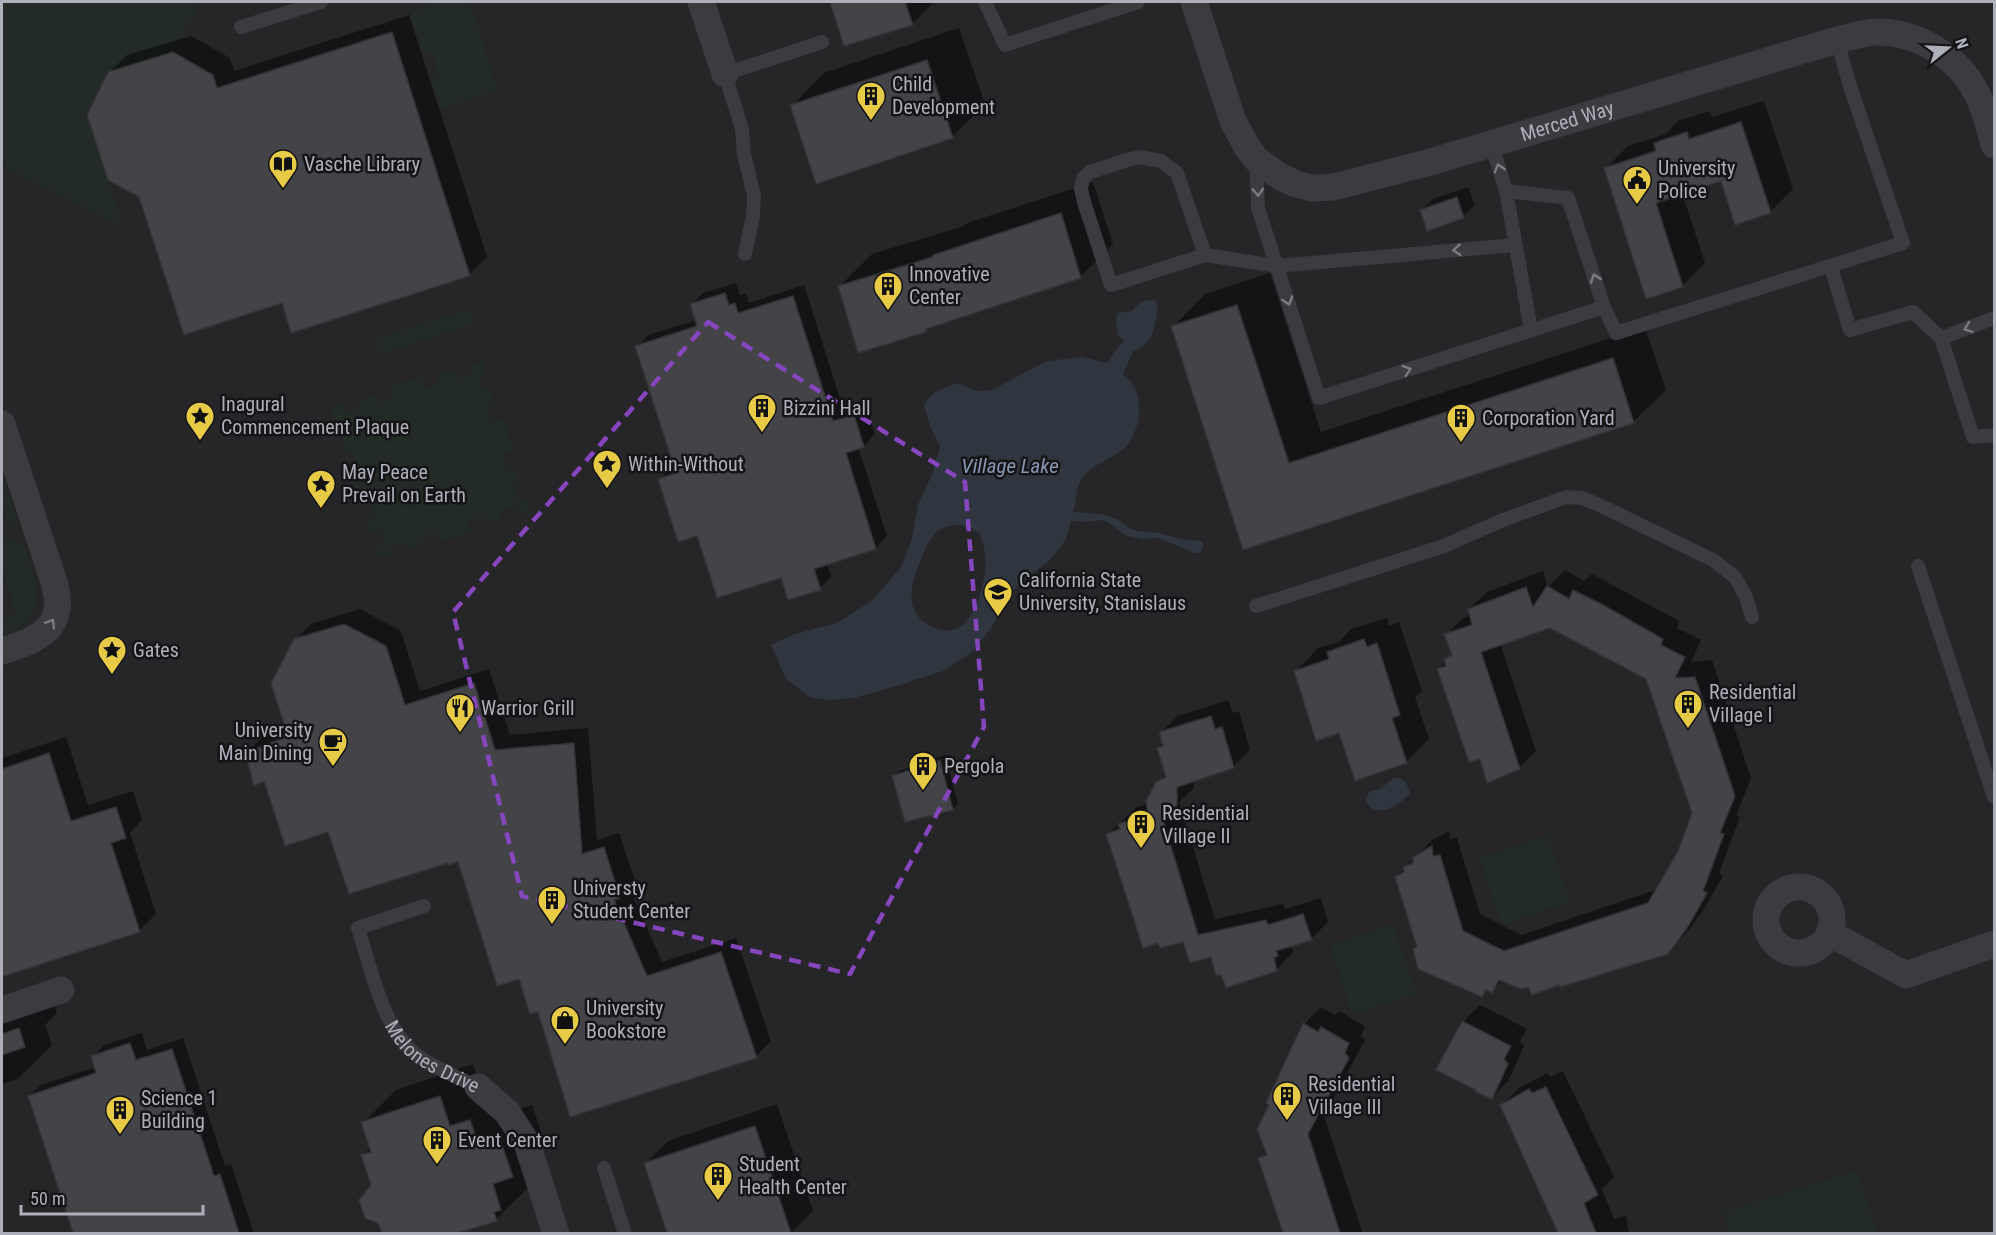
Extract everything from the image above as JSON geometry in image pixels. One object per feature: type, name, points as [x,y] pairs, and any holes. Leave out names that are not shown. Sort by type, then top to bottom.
[{"type":"street","points":[[701,2],[725,74]]},
{"type":"street","name":"Merced Way","points":[[1194,2],[1233,121],[1247,147],[1256,159],[1279,176],[1312,188],[1334,187],[1492,145],[1837,40],[1879,32],[1922,42],[1945,54],[1976,92],[1995,144]]},
{"type":"street","points":[[2,424],[55,585],[57,604],[53,622],[43,635],[2,651]]},
{"type":"street","points":[[1829,933],[1906,975],[1995,944]]},
{"type":"street","points":[[2,1010],[61,990]]},
{"type":"street","name":"Melones Drive","points":[[478,1087],[507,1112],[527,1143],[556,1233]]},
{"type":"lane","points":[[241,27],[321,2]]},
{"type":"lane","points":[[985,2],[1005,45],[1138,2]]},
{"type":"lane","points":[[1506,191],[1568,198],[1604,307],[1616,333],[1904,243],[1850,86],[1837,40]]},
{"type":"lane","points":[[745,254],[753,216],[754,196],[744,154],[742,129],[725,74],[822,42]]},
{"type":"lane","points":[[1492,145],[1506,191],[1531,330]]},
{"type":"lane","points":[[1205,255],[1177,174],[1161,161],[1150,157],[1140,157],[1090,172],[1083,178],[1081,189],[1084,202],[1111,285],[1205,255],[1277,266],[1515,245]]},
{"type":"lane","points":[[1256,159],[1258,208],[1319,398],[1604,307]]},
{"type":"lane","points":[[1831,267],[1850,330],[1913,312],[1941,338],[1973,437],[1995,435]]},
{"type":"lane","points":[[1941,338],[1995,318]]},
{"type":"lane","points":[[1256,606],[1444,546],[1503,520],[1566,497],[1582,498],[1598,504],[1713,560],[1735,577],[1746,597],[1752,617]]},
{"type":"lane","points":[[1918,566],[1995,797]]},
{"type":"lane","name":"Melones Drive","points":[[424,906],[358,928],[390,1023],[411,1051],[438,1068],[478,1087]]},
{"type":"lane","points":[[604,1168],[625,1233]]},
{"type":"highlighted area","points":[[708,322],[965,482],[984,727],[850,974],[522,896],[453,612]]},
{"type":"shaded area","name":"California State University, Stanislaus","points":[[2,2],[1994,2],[1994,1233],[2,1233]]},
{"type":"shaded area","points":[[2,2],[201,2],[173,52],[108,72],[87,114],[123,226],[5,167],[2,157]]},
{"type":"shaded area","points":[[425,2],[470,2],[498,90],[441,109],[431,79],[439,76],[432,53],[424,55],[410,12],[426,8]]},
{"type":"shaded area","points":[[469,309],[474,324],[379,355],[374,339]]},
{"type":"shaded area","points":[[482,361],[485,373],[478,375],[483,390],[490,388],[496,405],[488,408],[492,422],[504,419],[514,451],[503,455],[508,470],[516,468],[520,484],[513,487],[518,502],[526,500],[529,511],[518,514],[515,506],[500,511],[502,519],[486,524],[483,517],[468,521],[472,532],[440,542],[436,532],[422,536],[423,544],[407,549],[404,542],[389,547],[392,554],[379,558],[375,547],[383,544],[379,530],[371,533],[366,518],[374,514],[369,499],[357,502],[348,470],[358,467],[353,452],[346,454],[340,438],[348,435],[343,421],[336,423],[331,408],[344,404],[347,413],[361,408],[359,400],[375,394],[378,403],[393,398],[390,386],[422,376],[425,388],[439,383],[436,375],[454,369],[457,378],[472,373],[469,365]]},
{"type":"shaded area","points":[[2,473],[20,529],[9,519],[3,506]]},
{"type":"shaded area","points":[[2,534],[12,542],[25,546],[37,587],[37,599],[35,610],[29,620],[2,635],[2,619],[16,614],[2,570]]},
{"type":"shaded area","points":[[1548,835],[1570,902],[1501,925],[1479,858]]},
{"type":"shaded area","points":[[1393,924],[1416,994],[1352,1015],[1330,945]]},
{"type":"shaded area","points":[[1857,1170],[1877,1233],[1730,1233],[1723,1212]]},
{"type":"water","name":"Village Lake","points":[[1155,300],[1158,304],[1153,332],[1141,348],[1133,351],[1123,374],[1135,389],[1138,398],[1137,426],[1124,448],[1085,474],[1078,487],[1073,512],[1102,514],[1138,531],[1201,541],[1204,544],[1200,553],[1158,538],[1143,539],[1127,536],[1104,520],[1071,521],[1066,540],[1049,561],[1007,596],[992,627],[971,653],[943,671],[854,698],[831,700],[811,698],[786,679],[771,645],[795,634],[837,623],[873,600],[901,567],[911,542],[918,505],[933,472],[940,447],[930,426],[924,405],[931,396],[958,383],[977,391],[992,390],[1047,361],[1082,357],[1107,363],[1124,340],[1118,335],[1116,319],[1118,313],[1132,311],[1140,303]],"holes":[[[960,525],[980,534],[986,560],[979,597],[971,615],[965,622],[958,628],[941,630],[927,624],[916,613],[912,595],[914,579],[925,549],[935,533],[952,526]]]},
{"type":"water","points":[[1394,778],[1400,778],[1406,782],[1410,793],[1406,798],[1387,809],[1374,809],[1369,806],[1366,799],[1369,792],[1380,789]]},
{"type":"building","points":[[830,2],[905,2],[913,25],[844,46]]},
{"type":"building","name":"Vasche Library","points":[[392,32],[470,276],[291,333],[282,303],[184,335],[139,197],[108,180],[87,115],[108,72],[173,52],[213,75],[217,88]]},
{"type":"building","name":"Child Development","points":[[927,60],[953,138],[816,184],[790,105]]},
{"type":"building","name":"University Police","points":[[1741,122],[1771,213],[1735,225],[1721,181],[1656,203],[1683,287],[1646,299],[1604,168],[1656,151],[1654,143],[1687,132],[1689,139]]},
{"type":"building","points":[[1457,197],[1464,218],[1427,231],[1420,210]]},
{"type":"building","points":[[1061,213],[1081,278],[858,353],[838,286],[933,257],[933,255]]},
{"type":"building","name":"Bizzini Hall","points":[[725,293],[729,305],[735,303],[738,313],[793,296],[833,421],[854,415],[864,447],[846,453],[876,549],[814,569],[821,590],[788,600],[781,578],[717,598],[697,536],[678,542],[658,479],[676,473],[635,346],[697,326],[690,304]]},
{"type":"building","name":"Corporation Yard","points":[[1237,305],[1289,463],[1613,358],[1634,423],[1243,550],[1171,326]]},
{"type":"building","points":[[1547,586],[1569,599],[1573,590],[1605,606],[1663,639],[1661,645],[1685,657],[1675,678],[1695,677],[1735,796],[1720,833],[1724,834],[1703,891],[1707,893],[1687,928],[1668,954],[1532,995],[1528,987],[1521,989],[1499,980],[1492,993],[1486,990],[1482,997],[1418,969],[1413,949],[1417,947],[1395,877],[1404,872],[1403,867],[1413,863],[1413,857],[1432,846],[1433,856],[1440,855],[1463,931],[1504,951],[1648,903],[1678,851],[1692,813],[1646,679],[1550,628],[1481,652],[1520,769],[1487,783],[1480,759],[1469,762],[1437,669],[1446,666],[1444,659],[1452,655],[1444,634],[1472,625],[1468,609],[1526,587],[1533,607]]},
{"type":"building","name":"Universty Student Center","points":[[344,624],[386,646],[405,705],[474,683],[495,750],[574,743],[582,854],[604,847],[620,898],[614,900],[647,976],[721,952],[757,1058],[570,1117],[538,1012],[530,1014],[519,979],[497,986],[458,862],[448,865],[448,863],[349,894],[328,832],[285,846],[264,781],[254,786],[245,753],[288,736],[271,683],[294,639]]},
{"type":"building","points":[[1364,639],[1367,647],[1377,643],[1400,715],[1392,718],[1407,763],[1355,781],[1339,733],[1316,741],[1294,671],[1329,659],[1327,652]]},
{"type":"building","name":"Residential Village II","points":[[1211,716],[1215,729],[1222,727],[1234,768],[1177,787],[1177,806],[1161,814],[1198,935],[1266,920],[1268,925],[1303,914],[1312,940],[1276,951],[1278,956],[1274,958],[1277,971],[1226,988],[1221,975],[1216,976],[1211,957],[1190,963],[1183,942],[1160,948],[1158,943],[1143,948],[1106,834],[1120,829],[1118,824],[1148,814],[1146,801],[1156,782],[1166,777],[1157,748],[1163,746],[1159,732]]},
{"type":"building","points":[[49,753],[71,821],[116,807],[126,838],[111,843],[140,932],[2,977],[2,769]]},
{"type":"building","name":"Pergola","points":[[940,760],[953,810],[905,822],[892,776]]},
{"type":"building","points":[[1462,1021],[1511,1046],[1504,1059],[1508,1064],[1492,1099],[1436,1070]]},
{"type":"building","name":"Residential Village III","points":[[1303,1023],[1318,1032],[1321,1027],[1349,1043],[1345,1053],[1349,1058],[1308,1134],[1340,1233],[1283,1233],[1258,1158],[1267,1155],[1257,1129],[1269,1105],[1266,1103]]},
{"type":"building","points":[[19,1028],[25,1047],[2,1055],[2,1034]]},
{"type":"building","name":"Science 1 Building","points":[[130,1043],[136,1060],[172,1049],[214,1176],[220,1174],[239,1233],[73,1233],[28,1096],[96,1073],[91,1056]]},
{"type":"building","name":"Residential Village III","points":[[1546,1087],[1598,1195],[1584,1203],[1596,1233],[1558,1233],[1500,1105],[1529,1089],[1532,1093]]},
{"type":"building","name":"Event Center","points":[[440,1096],[450,1126],[470,1120],[478,1143],[499,1136],[513,1177],[493,1184],[501,1210],[494,1212],[497,1221],[458,1233],[382,1233],[378,1223],[365,1218],[359,1200],[371,1185],[361,1155],[371,1152],[361,1122]]},
{"type":"building","name":"Student Health Center","points":[[755,1126],[791,1233],[667,1233],[644,1163]]},
{"type":"place","name":"Child Development","points":[[871,122]]},
{"type":"place","name":"Vasche Library","points":[[283,190]]},
{"type":"place","name":"University Police","points":[[1637,206]]},
{"type":"place","name":"Innovative Center","points":[[888,312]]},
{"type":"place","name":"Bizzini Hall","points":[[762,434]]},
{"type":"place","name":"Inagural Commencement Plaque","points":[[200,442]]},
{"type":"place","name":"Corporation Yard","points":[[1461,444]]},
{"type":"place","name":"Within-Without","points":[[607,490]]},
{"type":"place","name":"May Peace Prevail on Earth","points":[[321,510]]},
{"type":"place","name":"California State University, Stanislaus","points":[[998,618]]},
{"type":"place","name":"Gates","points":[[112,676]]},
{"type":"place","name":"Residential Village I","points":[[1688,730]]},
{"type":"place","name":"Warrior Grill","points":[[460,734]]},
{"type":"place","name":"University Main Dining","points":[[333,768]]},
{"type":"place","name":"Pergola","points":[[923,792]]},
{"type":"place","name":"Residential Village II","points":[[1141,850]]},
{"type":"place","name":"Universty Student Center","points":[[552,926]]},
{"type":"place","name":"University Bookstore","points":[[565,1046]]},
{"type":"place","name":"Residential Village III","points":[[1287,1122]]},
{"type":"place","name":"Science 1 Building","points":[[120,1136]]},
{"type":"place","name":"Event Center","points":[[437,1166]]},
{"type":"place","name":"Student Health Center","points":[[718,1202]]}]
